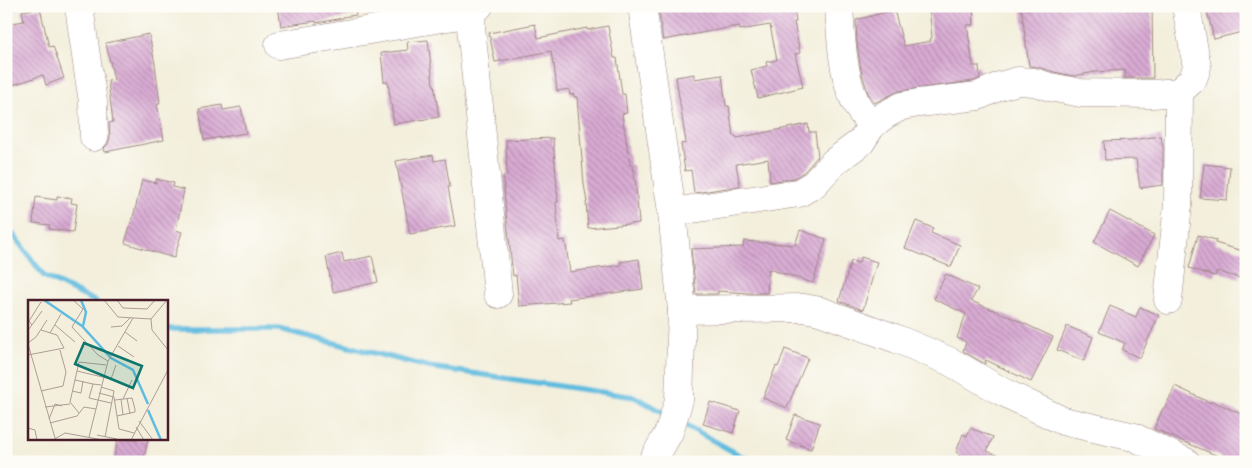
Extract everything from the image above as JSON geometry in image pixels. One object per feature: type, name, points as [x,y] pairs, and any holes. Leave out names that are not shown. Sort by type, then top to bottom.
[{"type":"street","points":[[79,6],[93,102],[94,137]]},
{"type":"street","points":[[642,6],[672,212],[682,310],[679,400],[669,432],[652,462]]},
{"type":"street","points":[[839,6],[842,52],[850,90],[859,109],[872,125]]},
{"type":"street","points":[[672,212],[799,193],[814,184],[834,162],[861,142],[872,125],[902,106],[978,96],[1000,86],[1018,81],[1034,82],[1050,87],[1082,92],[1152,94],[1180,92],[1193,79],[1196,67],[1186,6]]},
{"type":"street","points":[[279,45],[475,10],[470,27],[498,294]]},
{"type":"street","points":[[1168,300],[1178,205],[1180,92]]},
{"type":"street","points":[[682,310],[804,308],[820,311],[897,339],[949,361],[1001,391],[1063,421],[1134,437],[1186,462]]},
{"type":"building","points":[[278,6],[355,6],[356,15],[316,23],[316,21],[281,26]]},
{"type":"building","points":[[658,6],[685,6],[686,10],[707,6],[794,6],[796,22],[794,22],[800,53],[795,54],[803,87],[758,98],[751,70],[767,66],[766,62],[777,60],[770,25],[740,30],[739,26],[663,40]]},
{"type":"building","points":[[929,6],[973,6],[974,25],[967,25],[973,66],[979,66],[980,78],[974,81],[899,91],[874,103],[868,93],[861,70],[856,20],[894,10],[904,46],[931,41]]},
{"type":"building","points":[[1021,6],[1152,6],[1153,78],[1125,78],[1125,70],[1095,72],[1074,76],[1029,66]]},
{"type":"building","points":[[1206,6],[1222,6],[1223,10],[1235,6],[1246,6],[1246,31],[1214,39]]},
{"type":"building","points":[[40,8],[49,47],[53,46],[64,78],[46,85],[43,75],[13,85],[6,63],[6,24],[24,21],[22,11]]},
{"type":"building","points":[[535,24],[538,38],[587,28],[587,30],[608,26],[614,58],[617,58],[622,94],[625,94],[627,113],[622,114],[630,165],[633,165],[639,223],[588,228],[577,97],[574,97],[574,94],[570,95],[569,89],[557,91],[551,51],[495,62],[489,33]]},
{"type":"building","points":[[149,34],[160,104],[157,104],[164,140],[105,152],[104,148],[108,144],[110,137],[109,123],[113,122],[108,81],[114,80],[106,43]]},
{"type":"building","points":[[428,40],[439,117],[394,124],[388,82],[384,82],[381,53],[408,50],[407,42]]},
{"type":"building","points":[[694,74],[694,79],[722,75],[726,106],[729,106],[733,136],[737,138],[808,124],[809,132],[815,132],[818,156],[804,172],[794,178],[770,182],[768,159],[736,164],[740,186],[694,193],[691,170],[685,171],[681,144],[686,143],[676,77]]},
{"type":"building","points":[[222,105],[223,110],[241,107],[246,133],[204,140],[199,109]]},
{"type":"building","points":[[1161,136],[1163,147],[1163,185],[1140,188],[1136,159],[1105,160],[1104,141]]},
{"type":"building","points":[[553,138],[559,241],[565,240],[570,272],[621,265],[620,262],[639,259],[643,289],[569,299],[570,302],[519,306],[516,275],[513,276],[503,176],[507,176],[506,140]]},
{"type":"building","points":[[433,155],[434,161],[445,159],[455,226],[410,234],[396,161]]},
{"type":"building","points":[[1204,164],[1230,167],[1227,200],[1200,198]]},
{"type":"building","points":[[156,179],[174,183],[173,187],[184,190],[176,230],[182,232],[174,258],[125,243],[142,180],[156,183]]},
{"type":"building","points":[[57,196],[72,198],[71,203],[77,204],[73,232],[49,229],[50,225],[33,223],[36,197],[57,200]]},
{"type":"building","points":[[1110,211],[1154,235],[1138,266],[1094,242]]},
{"type":"building","points":[[916,221],[933,228],[931,233],[960,245],[951,267],[905,248]]},
{"type":"building","points":[[800,230],[826,239],[813,283],[769,269],[767,293],[718,291],[718,294],[696,294],[691,249],[743,247],[744,241],[795,245]]},
{"type":"building","points":[[1198,235],[1216,240],[1215,243],[1246,252],[1239,278],[1217,271],[1215,276],[1189,268]]},
{"type":"building","points":[[342,253],[344,262],[372,256],[378,282],[333,292],[326,257]]},
{"type":"building","points":[[861,257],[877,262],[863,310],[839,301],[851,261],[859,263]]},
{"type":"building","points":[[946,274],[978,289],[971,301],[1053,337],[1031,382],[986,360],[985,364],[963,351],[966,342],[957,338],[966,314],[934,299]]},
{"type":"building","points":[[1110,306],[1136,317],[1140,307],[1159,315],[1140,358],[1122,350],[1125,343],[1099,332]]},
{"type":"building","points":[[1067,326],[1093,337],[1084,361],[1057,350]]},
{"type":"building","points":[[785,349],[808,358],[787,408],[763,398]]},
{"type":"building","points":[[1175,386],[1211,403],[1212,401],[1246,416],[1246,462],[1232,462],[1154,429]]},
{"type":"building","points":[[710,402],[740,411],[733,433],[703,424]]},
{"type":"building","points":[[795,415],[820,423],[811,449],[786,440]]},
{"type":"building","points":[[970,428],[993,437],[987,451],[1012,462],[957,462],[960,454],[956,452],[963,434],[967,436]]},
{"type":"building","points":[[118,440],[148,440],[143,462],[113,462]]},
{"type":"waterway","points":[[6,225],[44,276],[92,300]]},
{"type":"waterway","points":[[168,329],[279,329],[429,367],[635,397],[668,415]]},
{"type":"waterway","points":[[680,422],[755,462]]}]
